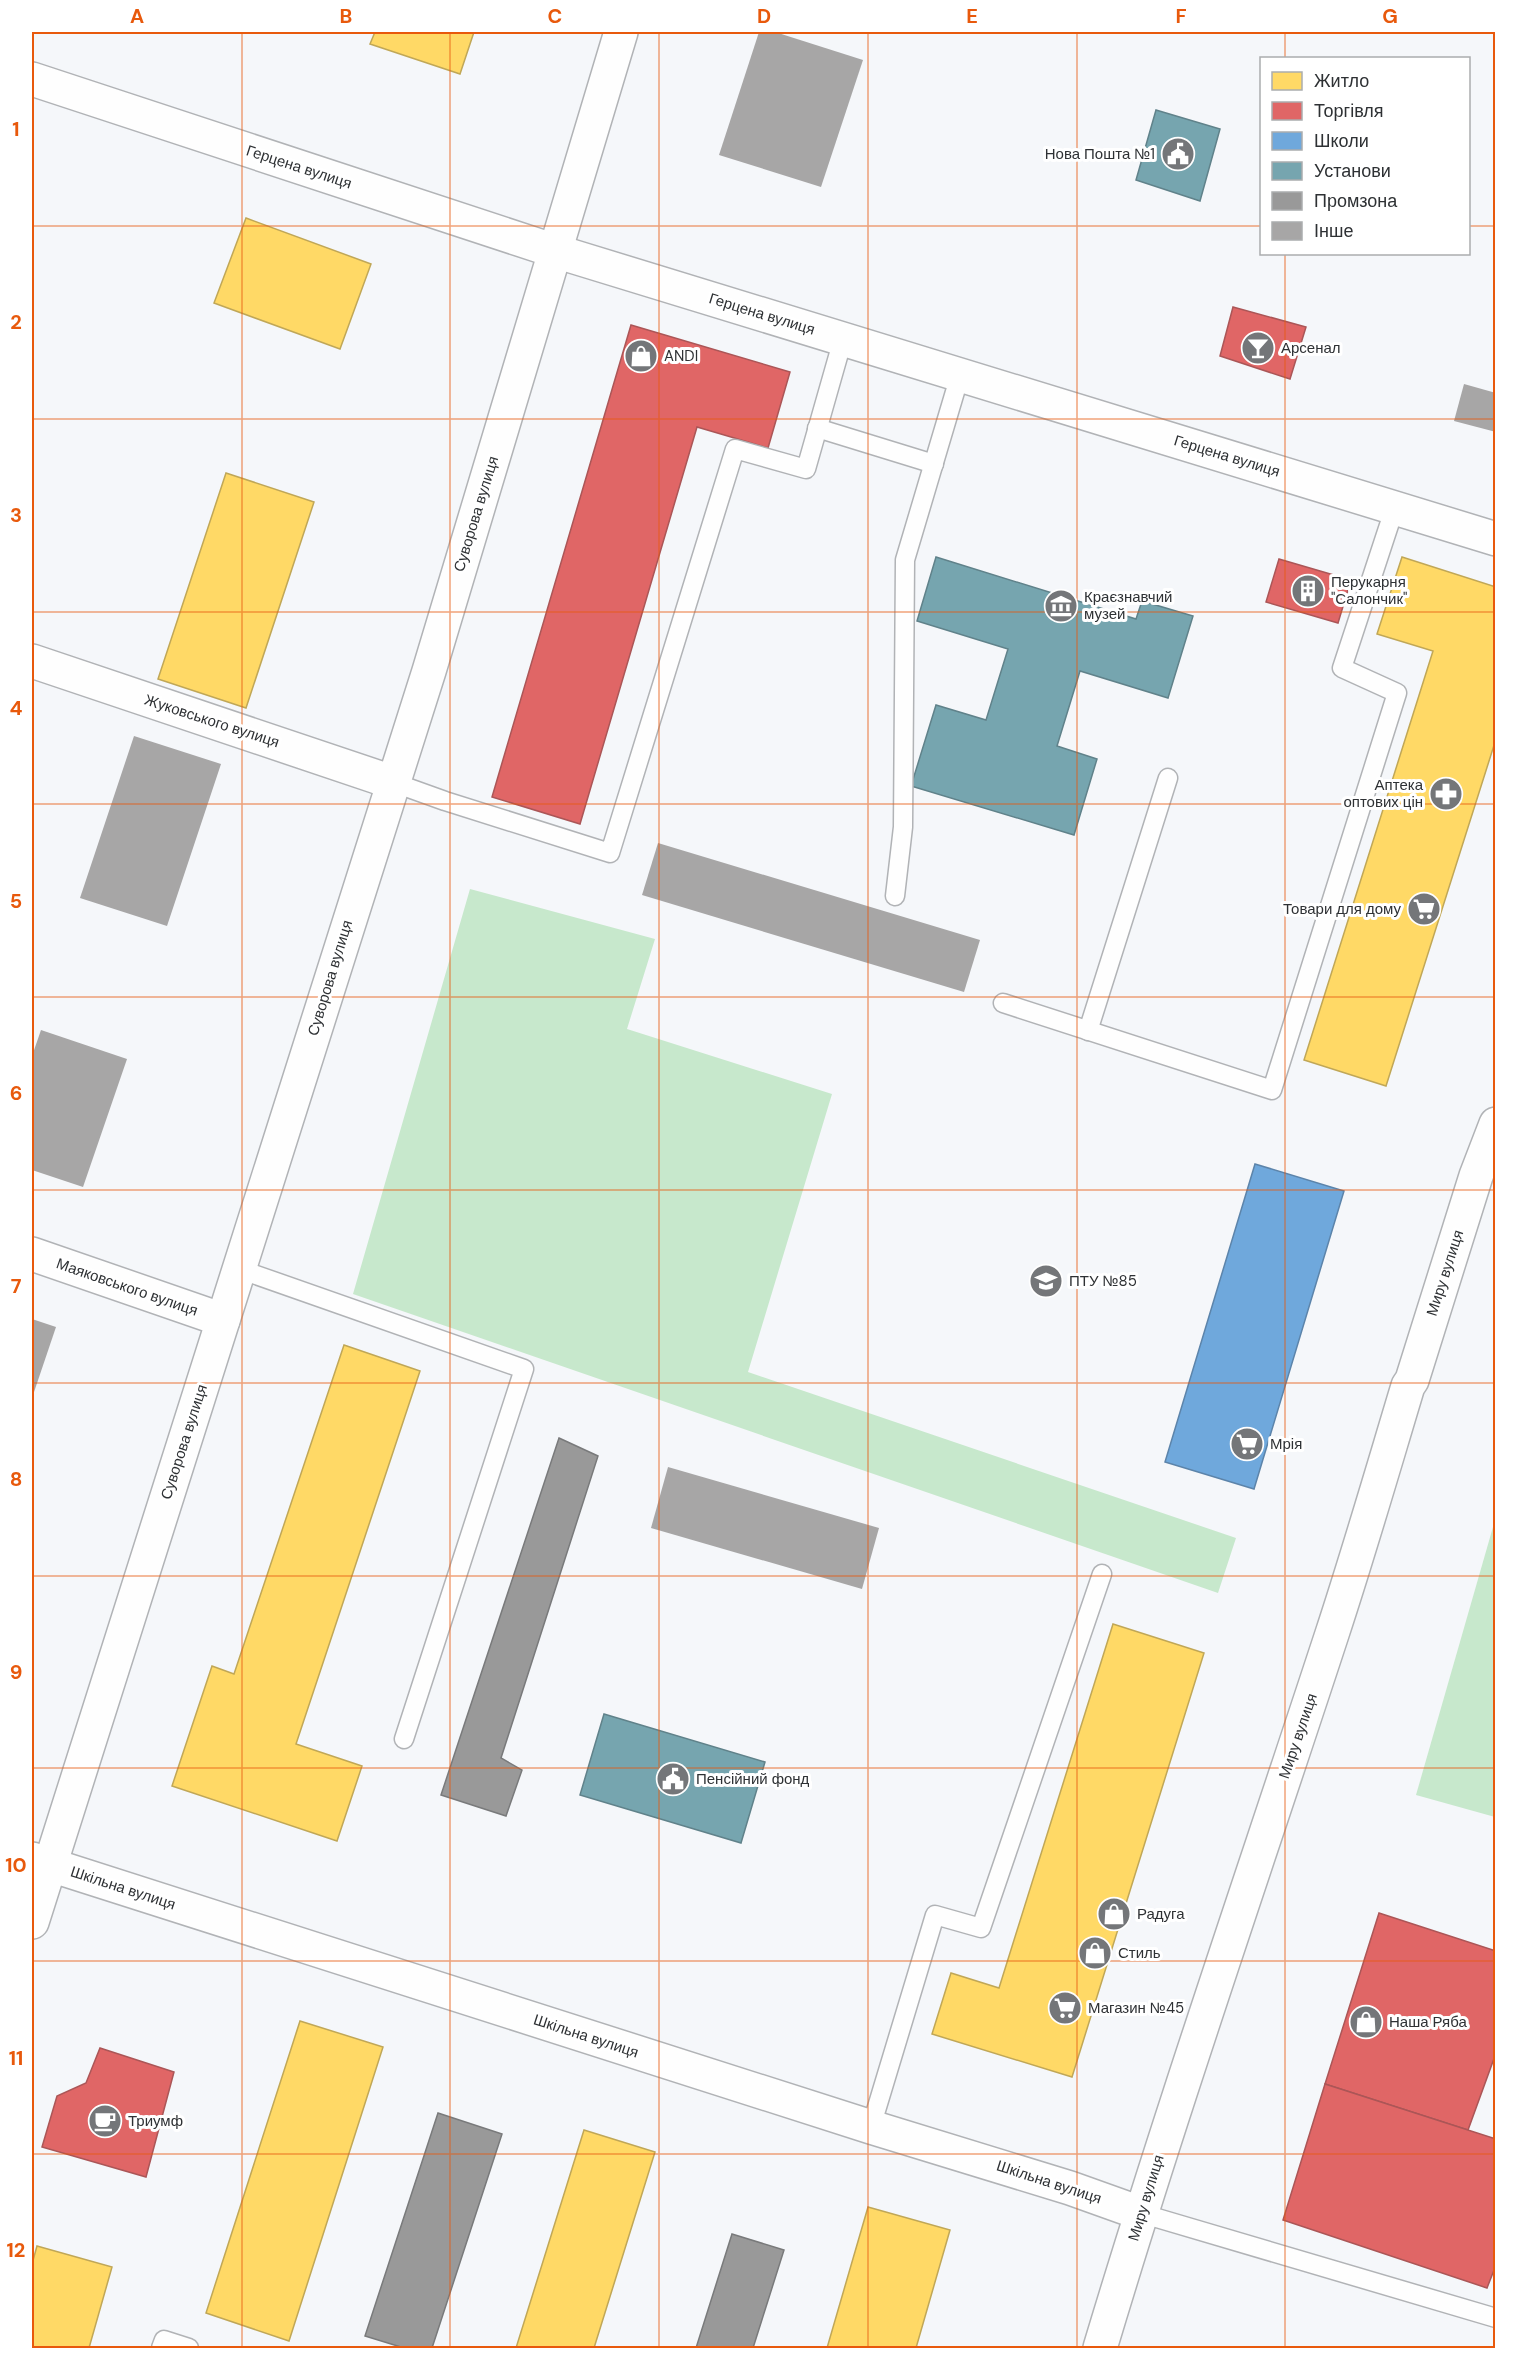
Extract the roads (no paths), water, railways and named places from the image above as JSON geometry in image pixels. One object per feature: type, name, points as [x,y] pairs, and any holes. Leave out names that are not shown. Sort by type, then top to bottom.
[{"type":"street","name":"Суворова вулиця","points":[[32,1922],[41,1862],[223,1320],[429,671],[621,32]]},
{"type":"street","name":"Герцена вулиця","points":[[32,79],[555,251],[1496,539]]},
{"type":"street","name":"Жуковського вулиця","points":[[32,661],[392,782]]},
{"type":"street","name":"Миру вулиця","points":[[1100,2349],[1140,2213],[1333,1632],[1408,1386],[1412,1380],[1476,1176],[1496,1124]]},
{"type":"street","name":"Маяковського вулиця","points":[[32,1254],[223,1320]]},
{"type":"street","name":"Шкільна вулиця","points":[[41,1862],[871,2127],[1070,2188],[1140,2213]]},
{"type":"lane","points":[[392,782],[610,853],[735,449],[806,469],[843,339]]},
{"type":"lane","points":[[895,896],[903,827],[905,560],[960,375]]},
{"type":"lane","points":[[818,428],[934,464]]},
{"type":"lane","points":[[1003,1004],[1272,1090],[1397,693],[1342,668],[1395,507]]},
{"type":"lane","points":[[1088,1031],[1168,778]]},
{"type":"lane","points":[[238,1269],[524,1369],[404,1739]]},
{"type":"lane","points":[[871,2127],[935,1915],[981,1928],[1102,1574]]},
{"type":"lane","points":[[1140,2213],[1496,2318]]},
{"type":"lane","points":[[161,2349],[164,2340],[189,2349]]},
{"type":"place","name":"Нова Пошта №1","points":[[1178,154]]},
{"type":"place","name":"Арсенал","points":[[1258,348]]},
{"type":"place","name":"ANDI","points":[[641,356]]},
{"type":"place","name":"Перукарня \"Салончик\"","points":[[1308,591]]},
{"type":"place","name":"Краєзнавчий музей","points":[[1061,606]]},
{"type":"place","name":"Аптека оптових цін","points":[[1446,794]]},
{"type":"place","name":"Товари для дому","points":[[1424,909]]},
{"type":"place","name":"ПТУ №85","points":[[1046,1281]]},
{"type":"place","name":"Мрія","points":[[1247,1444]]},
{"type":"place","name":"Пенсійний фонд","points":[[673,1779]]},
{"type":"place","name":"Радуга","points":[[1114,1914]]},
{"type":"place","name":"Стиль","points":[[1095,1953]]},
{"type":"place","name":"Магазин №45","points":[[1065,2008]]},
{"type":"place","name":"Наша Ряба","points":[[1366,2022]]},
{"type":"place","name":"Триумф","points":[[105,2121]]}]
